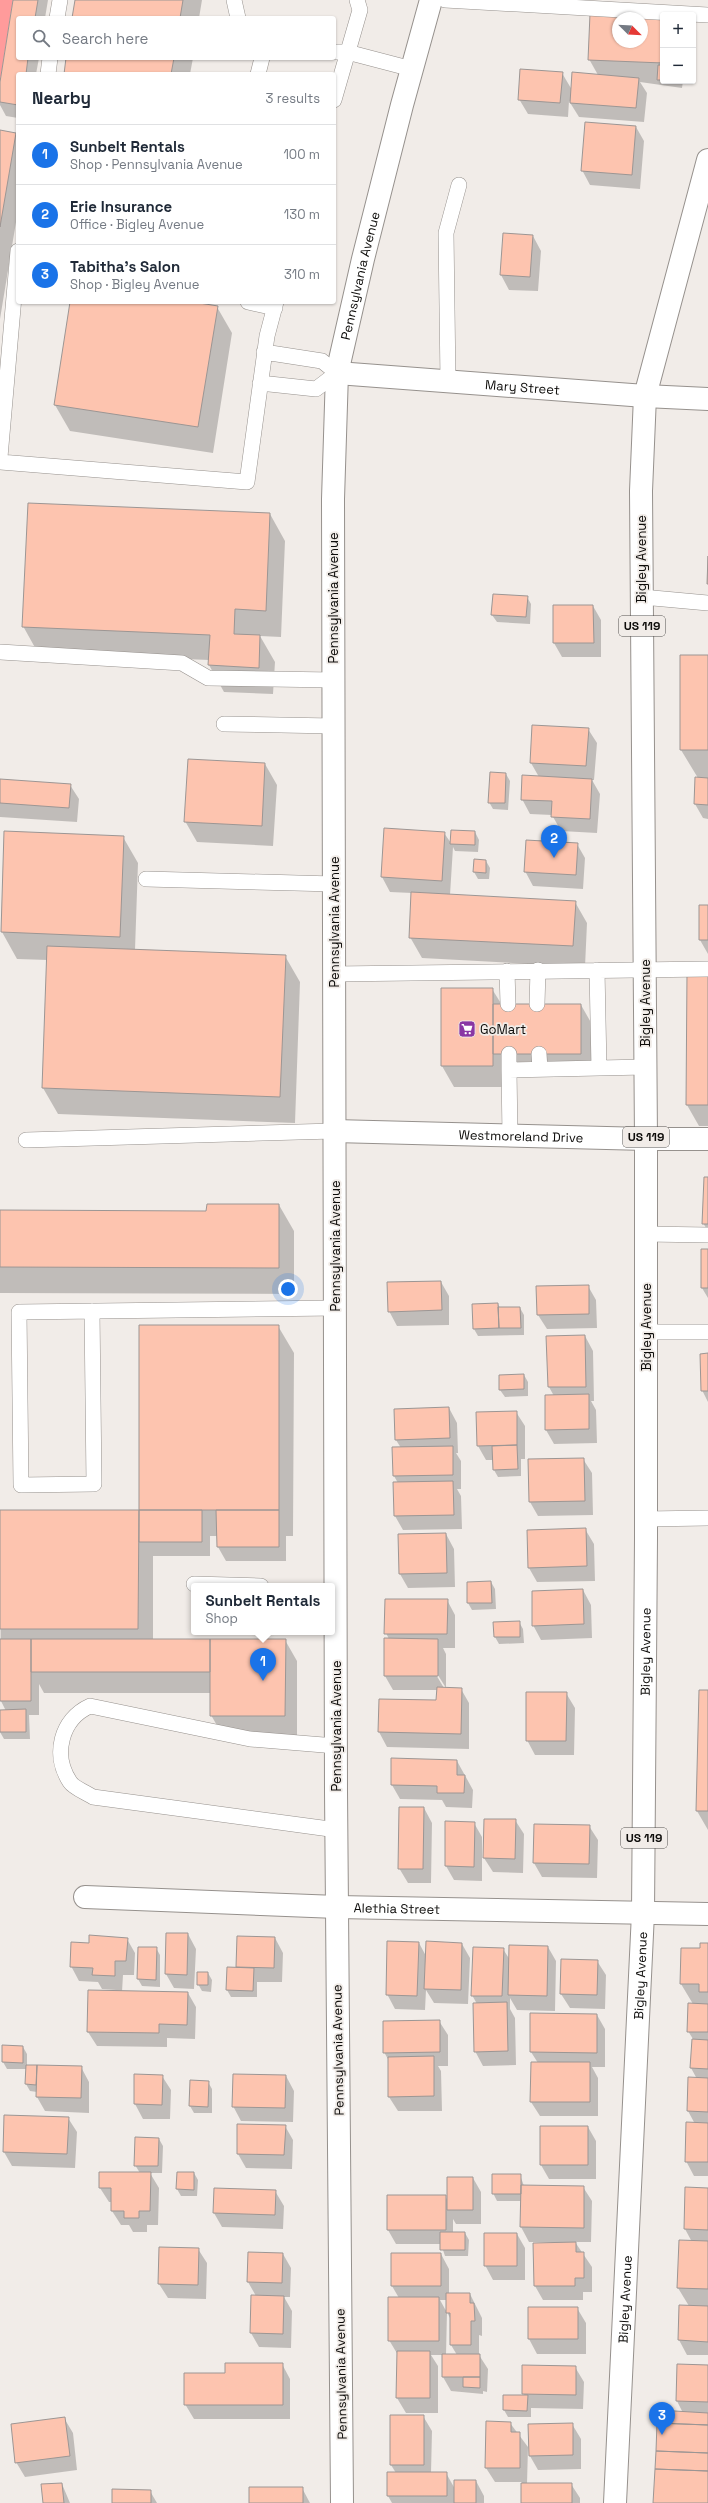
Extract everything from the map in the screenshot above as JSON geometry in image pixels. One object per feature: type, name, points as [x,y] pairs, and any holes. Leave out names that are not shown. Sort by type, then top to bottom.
[{"type":"street","name":"Pennsylvania Avenue","points":[[334,1583],[335,1308],[333,511],[337,372],[362,259],[412,69],[432,0]]},
{"type":"street","name":"Bigley Avenue","points":[[615,2503],[643,1913],[646,1518],[646,1139],[641,491],[645,396],[708,160]]},
{"type":"street","name":"Mary Street","points":[[337,372],[645,396],[708,399]]},
{"type":"street","name":"Westmoreland Drive","points":[[334,1131],[646,1139],[708,1139]]},
{"type":"street","name":"Pennsylvania Avenue","points":[[335,1635],[342,2503]]},
{"type":"street","name":"Alethia Street","points":[[85,1898],[337,1907],[708,1914]]},
{"type":"lane","points":[[57,16],[60,0]]},
{"type":"lane","points":[[234,0],[238,16]]},
{"type":"lane","points":[[336,86],[341,52],[360,10],[357,0]]},
{"type":"lane","points":[[446,0],[708,15]]},
{"type":"lane","points":[[341,52],[412,69]]},
{"type":"lane","points":[[48,72],[50,60]]},
{"type":"lane","points":[[258,72],[262,60]]},
{"type":"lane","points":[[448,381],[446,233],[459,185]]},
{"type":"lane","points":[[0,457],[16,274]]},
{"type":"lane","points":[[0,462],[247,482],[264,352],[276,305]]},
{"type":"lane","points":[[260,383],[316,389],[337,372],[322,361],[264,352]]},
{"type":"lane","points":[[642,597],[708,603]]},
{"type":"lane","points":[[0,652],[182,664],[208,678],[333,680]]},
{"type":"lane","points":[[224,724],[333,726]]},
{"type":"lane","points":[[146,879],[334,884]]},
{"type":"lane","points":[[334,974],[538,970],[708,969]]},
{"type":"lane","points":[[537,1004],[538,970]]},
{"type":"lane","points":[[597,970],[599,1068]]},
{"type":"lane","points":[[508,971],[508,1004]]},
{"type":"lane","points":[[509,1054],[510,1136]]},
{"type":"lane","points":[[509,1070],[539,1062],[599,1068],[645,1067]]},
{"type":"lane","points":[[26,1140],[334,1131]]},
{"type":"lane","points":[[646,1234],[708,1235]]},
{"type":"lane","points":[[92,1311],[94,1484],[21,1485],[19,1312],[92,1311],[335,1308]]},
{"type":"lane","points":[[646,1332],[708,1332]]},
{"type":"lane","points":[[646,1518],[708,1518]]},
{"type":"lane","points":[[336,1746],[250,1739],[90,1706],[78,1712],[61,1736],[61,1762],[70,1783],[93,1797],[336,1830]]},
{"type":"shaded area","points":[[0,0],[13,0],[0,82]]},
{"type":"building","points":[[13,0],[38,0],[35,16],[16,16],[16,60],[28,60],[26,72],[16,72],[16,105],[0,102],[0,82]]},
{"type":"building","points":[[75,0],[183,0],[180,16],[72,16]]},
{"type":"building","points":[[590,14],[612,15],[612,48],[648,48],[648,17],[660,18],[660,63],[588,60]]},
{"type":"building","points":[[66,60],[174,60],[171,72],[64,72]]},
{"type":"building","points":[[658,65],[660,65],[660,80],[657,80]]},
{"type":"building","points":[[520,69],[563,72],[560,103],[518,100]]},
{"type":"building","points":[[572,72],[639,78],[636,108],[570,103]]},
{"type":"building","points":[[585,122],[636,126],[632,175],[581,171]]},
{"type":"building","points":[[0,130],[16,133],[0,227]]},
{"type":"building","points":[[503,233],[533,235],[530,277],[500,275]]},
{"type":"building","points":[[70,304],[206,304],[218,306],[198,427],[54,405]]},
{"type":"building","points":[[28,503],[270,513],[266,611],[235,609],[234,634],[260,635],[259,668],[208,665],[210,635],[22,627]]},
{"type":"building","points":[[708,556],[708,584],[707,584]]},
{"type":"building","points":[[493,594],[528,596],[526,617],[491,615]]},
{"type":"building","points":[[553,605],[593,605],[594,643],[553,643]]},
{"type":"building","points":[[680,655],[708,655],[708,750],[680,750]]},
{"type":"building","points":[[532,725],[589,728],[586,766],[530,763]]},
{"type":"building","points":[[188,759],[265,763],[262,826],[184,822]]},
{"type":"building","points":[[490,772],[506,773],[505,803],[488,803]]},
{"type":"building","points":[[522,775],[592,779],[590,819],[551,817],[552,801],[521,800]]},
{"type":"building","points":[[695,777],[708,778],[708,805],[694,804]]},
{"type":"building","points":[[0,779],[71,784],[69,808],[0,803]]},
{"type":"building","points":[[384,828],[445,832],[442,881],[381,877]]},
{"type":"building","points":[[451,830],[475,831],[475,845],[450,844]]},
{"type":"building","points":[[4,831],[124,836],[120,937],[1,932]]},
{"type":"building","points":[[526,840],[578,843],[576,875],[524,872]]},
{"type":"building","points":[[474,859],[486,860],[486,873],[473,872]]},
{"type":"building","points":[[411,892],[576,901],[573,946],[409,938]]},
{"type":"building","points":[[699,905],[708,905],[708,940],[699,940]]},
{"type":"building","points":[[47,946],[286,955],[280,1097],[42,1088]]},
{"type":"building","points":[[687,973],[708,973],[708,1105],[686,1105]]},
{"type":"building","name":"GoMart","points":[[441,988],[493,988],[493,1066],[441,1066]]},
{"type":"building","name":"GoMart","points":[[493,1004],[581,1004],[581,1054],[493,1054]]},
{"type":"building","points":[[704,1177],[708,1177],[708,1224],[702,1224]]},
{"type":"building","points":[[207,1204],[279,1204],[279,1268],[0,1267],[0,1210],[206,1211]]},
{"type":"building","points":[[701,1249],[708,1249],[708,1288],[701,1288]]},
{"type":"building","points":[[441,1281],[442,1310],[388,1312],[387,1282]]},
{"type":"building","points":[[589,1285],[589,1314],[537,1315],[536,1286]]},
{"type":"building","points":[[498,1303],[499,1328],[473,1329],[472,1304]]},
{"type":"building","points":[[498,1307],[520,1307],[521,1328],[499,1328]]},
{"type":"building","points":[[139,1325],[279,1325],[279,1510],[139,1510]]},
{"type":"building","points":[[585,1335],[586,1387],[548,1387],[546,1336]]},
{"type":"building","points":[[708,1353],[708,1391],[701,1391],[700,1354]]},
{"type":"building","points":[[524,1374],[524,1389],[499,1390],[499,1375]]},
{"type":"building","points":[[589,1394],[589,1429],[545,1430],[545,1395]]},
{"type":"building","points":[[449,1407],[450,1438],[395,1440],[394,1409]]},
{"type":"building","points":[[517,1411],[517,1445],[477,1446],[476,1412]]},
{"type":"building","points":[[517,1445],[518,1469],[493,1470],[492,1446]]},
{"type":"building","points":[[453,1446],[453,1475],[393,1476],[392,1447]]},
{"type":"building","points":[[584,1458],[585,1501],[529,1502],[528,1459]]},
{"type":"building","points":[[453,1481],[454,1515],[394,1516],[393,1482]]},
{"type":"building","points":[[0,1510],[139,1510],[138,1629],[0,1629]]},
{"type":"building","points":[[139,1510],[202,1510],[202,1542],[139,1542]]},
{"type":"building","points":[[216,1510],[279,1510],[279,1547],[217,1547]]},
{"type":"building","points":[[586,1528],[587,1566],[528,1568],[527,1530]]},
{"type":"building","points":[[446,1533],[447,1573],[399,1574],[398,1534]]},
{"type":"building","points":[[491,1581],[492,1603],[467,1603],[467,1582]]},
{"type":"building","points":[[583,1589],[584,1624],[532,1626],[532,1591]]},
{"type":"building","points":[[385,1599],[448,1599],[447,1634],[384,1634]]},
{"type":"building","points":[[520,1621],[520,1637],[494,1637],[493,1622]]},
{"type":"building","points":[[384,1638],[438,1639],[438,1676],[384,1676]]},
{"type":"building","points":[[0,1639],[31,1639],[31,1701],[0,1701]]},
{"type":"building","points":[[31,1639],[210,1639],[210,1672],[31,1672]]},
{"type":"building","points":[[210,1639],[286,1639],[285,1716],[210,1716]]},
{"type":"building","points":[[437,1687],[462,1688],[461,1734],[378,1732],[379,1699],[436,1700]]},
{"type":"building","points":[[699,1690],[708,1690],[708,1811],[696,1811]]},
{"type":"building","points":[[526,1692],[567,1692],[566,1741],[526,1741]]},
{"type":"building","points":[[26,1709],[26,1732],[0,1732],[0,1710]]},
{"type":"building","points":[[391,1758],[457,1760],[457,1775],[465,1775],[464,1793],[437,1793],[437,1786],[391,1785]]},
{"type":"building","points":[[399,1807],[424,1807],[423,1869],[398,1869]]},
{"type":"building","points":[[484,1819],[516,1819],[515,1859],[483,1858]]},
{"type":"building","points":[[445,1821],[475,1822],[474,1867],[445,1866]]},
{"type":"building","points":[[534,1824],[590,1825],[589,1864],[533,1863]]},
{"type":"building","points":[[166,1933],[188,1933],[187,1975],[165,1974]]},
{"type":"building","points":[[89,1935],[128,1938],[126,1961],[115,1961],[115,1976],[92,1975],[93,1968],[70,1967],[71,1942],[89,1943]]},
{"type":"building","points":[[237,1936],[275,1937],[274,1968],[236,1967]]},
{"type":"building","points":[[387,1941],[419,1942],[417,1996],[386,1995]]},
{"type":"building","points":[[426,1941],[462,1943],[461,1990],[424,1989]]},
{"type":"building","points":[[700,1943],[708,1943],[708,1992],[699,1992],[699,1984],[680,1984],[681,1948],[700,1948]]},
{"type":"building","points":[[509,1945],[548,1946],[547,1996],[508,1995]]},
{"type":"building","points":[[138,1947],[157,1947],[156,1980],[137,1979]]},
{"type":"building","points":[[473,1947],[504,1948],[502,1996],[471,1996]]},
{"type":"building","points":[[561,1959],[598,1960],[597,1995],[560,1994]]},
{"type":"building","points":[[227,1967],[254,1968],[253,1991],[226,1990]]},
{"type":"building","points":[[197,1972],[208,1972],[208,1985],[197,1985]]},
{"type":"building","points":[[88,1990],[188,1992],[187,2025],[159,2024],[159,2033],[87,2032]]},
{"type":"building","points":[[507,2002],[508,2051],[474,2052],[473,2003]]},
{"type":"building","points":[[688,2003],[708,2004],[708,2032],[687,2032]]},
{"type":"building","points":[[530,2013],[597,2014],[597,2053],[530,2052]]},
{"type":"building","points":[[440,2020],[440,2052],[383,2053],[383,2021]]},
{"type":"building","points":[[692,2039],[708,2040],[708,2069],[690,2068]]},
{"type":"building","points":[[2,2045],[23,2046],[23,2063],[2,2062]]},
{"type":"building","points":[[434,2056],[434,2096],[388,2097],[388,2057]]},
{"type":"building","points":[[531,2062],[590,2062],[590,2102],[530,2102]]},
{"type":"building","points":[[26,2065],[37,2065],[36,2085],[25,2084]]},
{"type":"building","points":[[37,2065],[82,2066],[81,2098],[36,2097]]},
{"type":"building","points":[[134,2074],[163,2075],[162,2105],[134,2104]]},
{"type":"building","points":[[233,2074],[286,2075],[285,2108],[232,2107]]},
{"type":"building","points":[[688,2077],[708,2078],[708,2112],[687,2111]]},
{"type":"building","points":[[190,2080],[209,2081],[208,2107],[189,2106]]},
{"type":"building","points":[[4,2115],[69,2117],[67,2154],[3,2152]]},
{"type":"building","points":[[686,2122],[708,2123],[708,2162],[685,2162]]},
{"type":"building","points":[[237,2124],[286,2125],[284,2155],[237,2154]]},
{"type":"building","points":[[540,2126],[588,2126],[588,2165],[540,2165]]},
{"type":"building","points":[[135,2137],[159,2138],[158,2166],[134,2166]]},
{"type":"building","points":[[99,2172],[151,2172],[150,2211],[139,2211],[139,2218],[124,2218],[124,2211],[111,2211],[111,2188],[99,2188]]},
{"type":"building","points":[[177,2172],[194,2172],[194,2190],[176,2189]]},
{"type":"building","points":[[492,2174],[521,2174],[521,2194],[492,2194]]},
{"type":"building","points":[[447,2177],[473,2177],[473,2210],[447,2210]]},
{"type":"building","points":[[521,2185],[584,2186],[584,2228],[520,2227]]},
{"type":"building","points":[[685,2187],[708,2188],[708,2230],[684,2229]]},
{"type":"building","points":[[214,2188],[276,2190],[275,2215],[213,2213]]},
{"type":"building","points":[[387,2195],[446,2195],[446,2230],[387,2230]]},
{"type":"building","points":[[440,2232],[465,2232],[465,2250],[440,2250]]},
{"type":"building","points":[[484,2233],[517,2233],[517,2266],[484,2266]]},
{"type":"building","points":[[679,2240],[708,2241],[708,2289],[677,2288]]},
{"type":"building","points":[[576,2242],[576,2252],[584,2252],[584,2278],[575,2278],[575,2286],[534,2286],[533,2243]]},
{"type":"building","points":[[159,2247],[199,2248],[198,2285],[158,2284]]},
{"type":"building","points":[[248,2252],[283,2253],[282,2283],[247,2282]]},
{"type":"building","points":[[391,2253],[441,2253],[441,2286],[391,2286]]},
{"type":"building","points":[[446,2293],[470,2293],[470,2303],[474,2303],[475,2321],[471,2321],[471,2345],[450,2345],[450,2313],[446,2313]]},
{"type":"building","points":[[251,2295],[284,2296],[283,2334],[250,2333]]},
{"type":"building","points":[[388,2297],[439,2297],[439,2341],[388,2341]]},
{"type":"building","points":[[679,2305],[708,2306],[708,2342],[678,2340]]},
{"type":"building","points":[[528,2307],[578,2307],[578,2339],[528,2339]]},
{"type":"building","points":[[397,2351],[430,2351],[430,2398],[396,2398]]},
{"type":"building","points":[[442,2354],[480,2354],[480,2377],[442,2377]]},
{"type":"building","points":[[225,2363],[283,2363],[283,2405],[184,2405],[184,2373],[225,2373]]},
{"type":"building","points":[[677,2364],[708,2365],[708,2402],[676,2401]]},
{"type":"building","points":[[522,2365],[576,2366],[576,2395],[522,2394]]},
{"type":"building","points":[[463,2377],[480,2377],[480,2388],[463,2387]]},
{"type":"building","points":[[503,2395],[528,2395],[527,2411],[503,2410]]},
{"type":"building","points":[[658,2410],[708,2413],[708,2425],[657,2423]]},
{"type":"building","points":[[390,2415],[424,2415],[424,2465],[390,2465]]},
{"type":"building","points":[[65,2417],[70,2456],[15,2463],[11,2424]]},
{"type":"building","points":[[486,2421],[511,2422],[511,2432],[520,2432],[520,2468],[485,2468]]},
{"type":"building","points":[[573,2423],[573,2455],[529,2456],[528,2424]]},
{"type":"building","points":[[657,2423],[708,2425],[708,2453],[656,2451]]},
{"type":"building","points":[[656,2451],[708,2453],[708,2471],[655,2469]]},
{"type":"building","points":[[655,2469],[708,2471],[708,2503],[653,2503]]},
{"type":"building","points":[[387,2472],[447,2472],[447,2496],[387,2496]]},
{"type":"building","points":[[454,2480],[476,2480],[476,2503],[454,2503]]},
{"type":"building","points":[[62,2483],[64,2503],[43,2503],[41,2484]]},
{"type":"building","points":[[521,2483],[572,2483],[572,2503],[521,2503]]},
{"type":"building","points":[[249,2487],[303,2487],[303,2503],[249,2503]]},
{"type":"building","points":[[112,2489],[151,2490],[151,2503],[112,2503]]},
{"type":"place","name":"Erie Insurance","points":[[554,858]]},
{"type":"place","name":"GoMart","points":[[467,1029]]},
{"type":"place","name":"Sunbelt Rentals","points":[[263,1681]]},
{"type":"place","name":"Tabitha's Salon","points":[[662,2435]]}]
